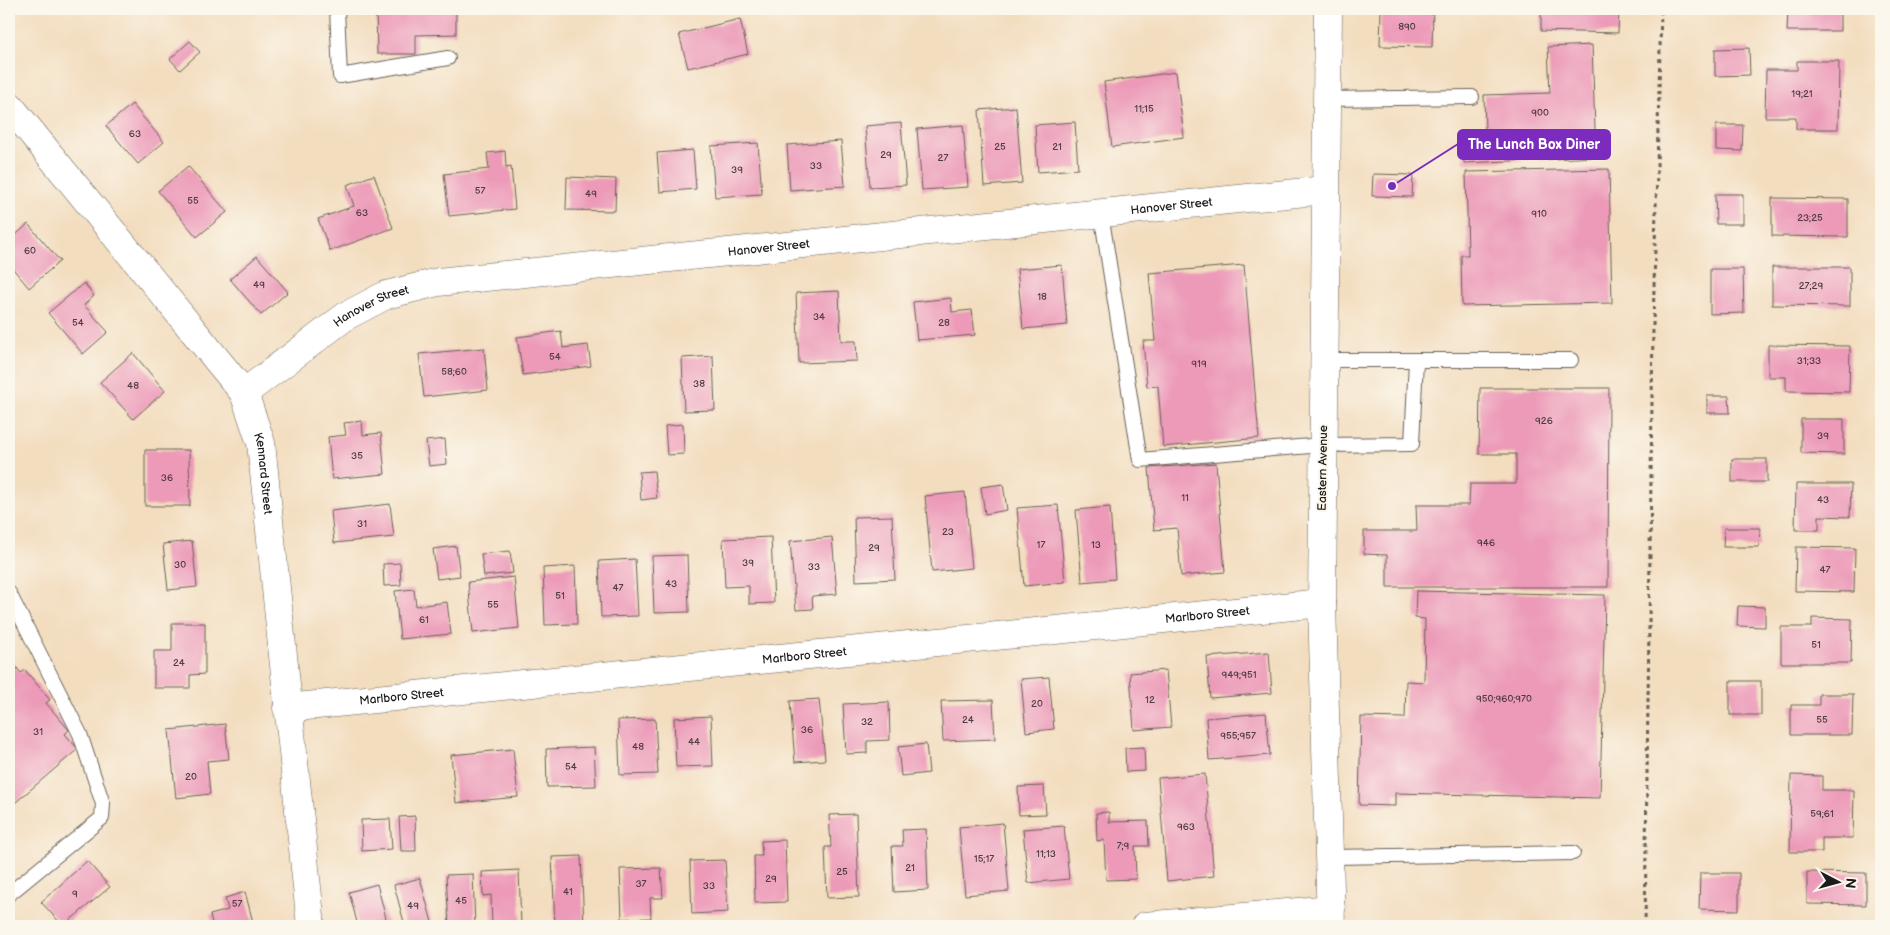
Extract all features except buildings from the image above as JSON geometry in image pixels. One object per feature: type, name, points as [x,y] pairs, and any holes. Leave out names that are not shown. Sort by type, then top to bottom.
[{"type":"street","name":"Eastern Avenue","points":[[1328,9],[1322,603],[1331,918]]},
{"type":"street","name":"Kennard Street","points":[[9,105],[244,393],[261,443],[311,926]]},
{"type":"street","name":"Hanover Street","points":[[244,393],[359,308],[386,295],[438,282],[1325,190]]},
{"type":"street","name":"Marlboro Street","points":[[287,708],[1322,603]]},
{"type":"street","points":[[1145,926],[1331,918]]},
{"type":"lane","points":[[337,9],[340,76],[448,58]]},
{"type":"lane","points":[[1326,99],[1472,97]]},
{"type":"lane","points":[[1101,213],[1140,460],[1324,445],[1412,444],[1416,360]]},
{"type":"lane","points":[[1324,360],[1572,360]]},
{"type":"lane","points":[[9,593],[80,734],[103,804],[102,818],[9,894]]},
{"type":"lane","points":[[1330,858],[1573,853]]},
{"type":"path","points":[[1645,926],[1661,9]]},
{"type":"place","name":"The Lunch Box Diner","points":[[1392,186]]}]
